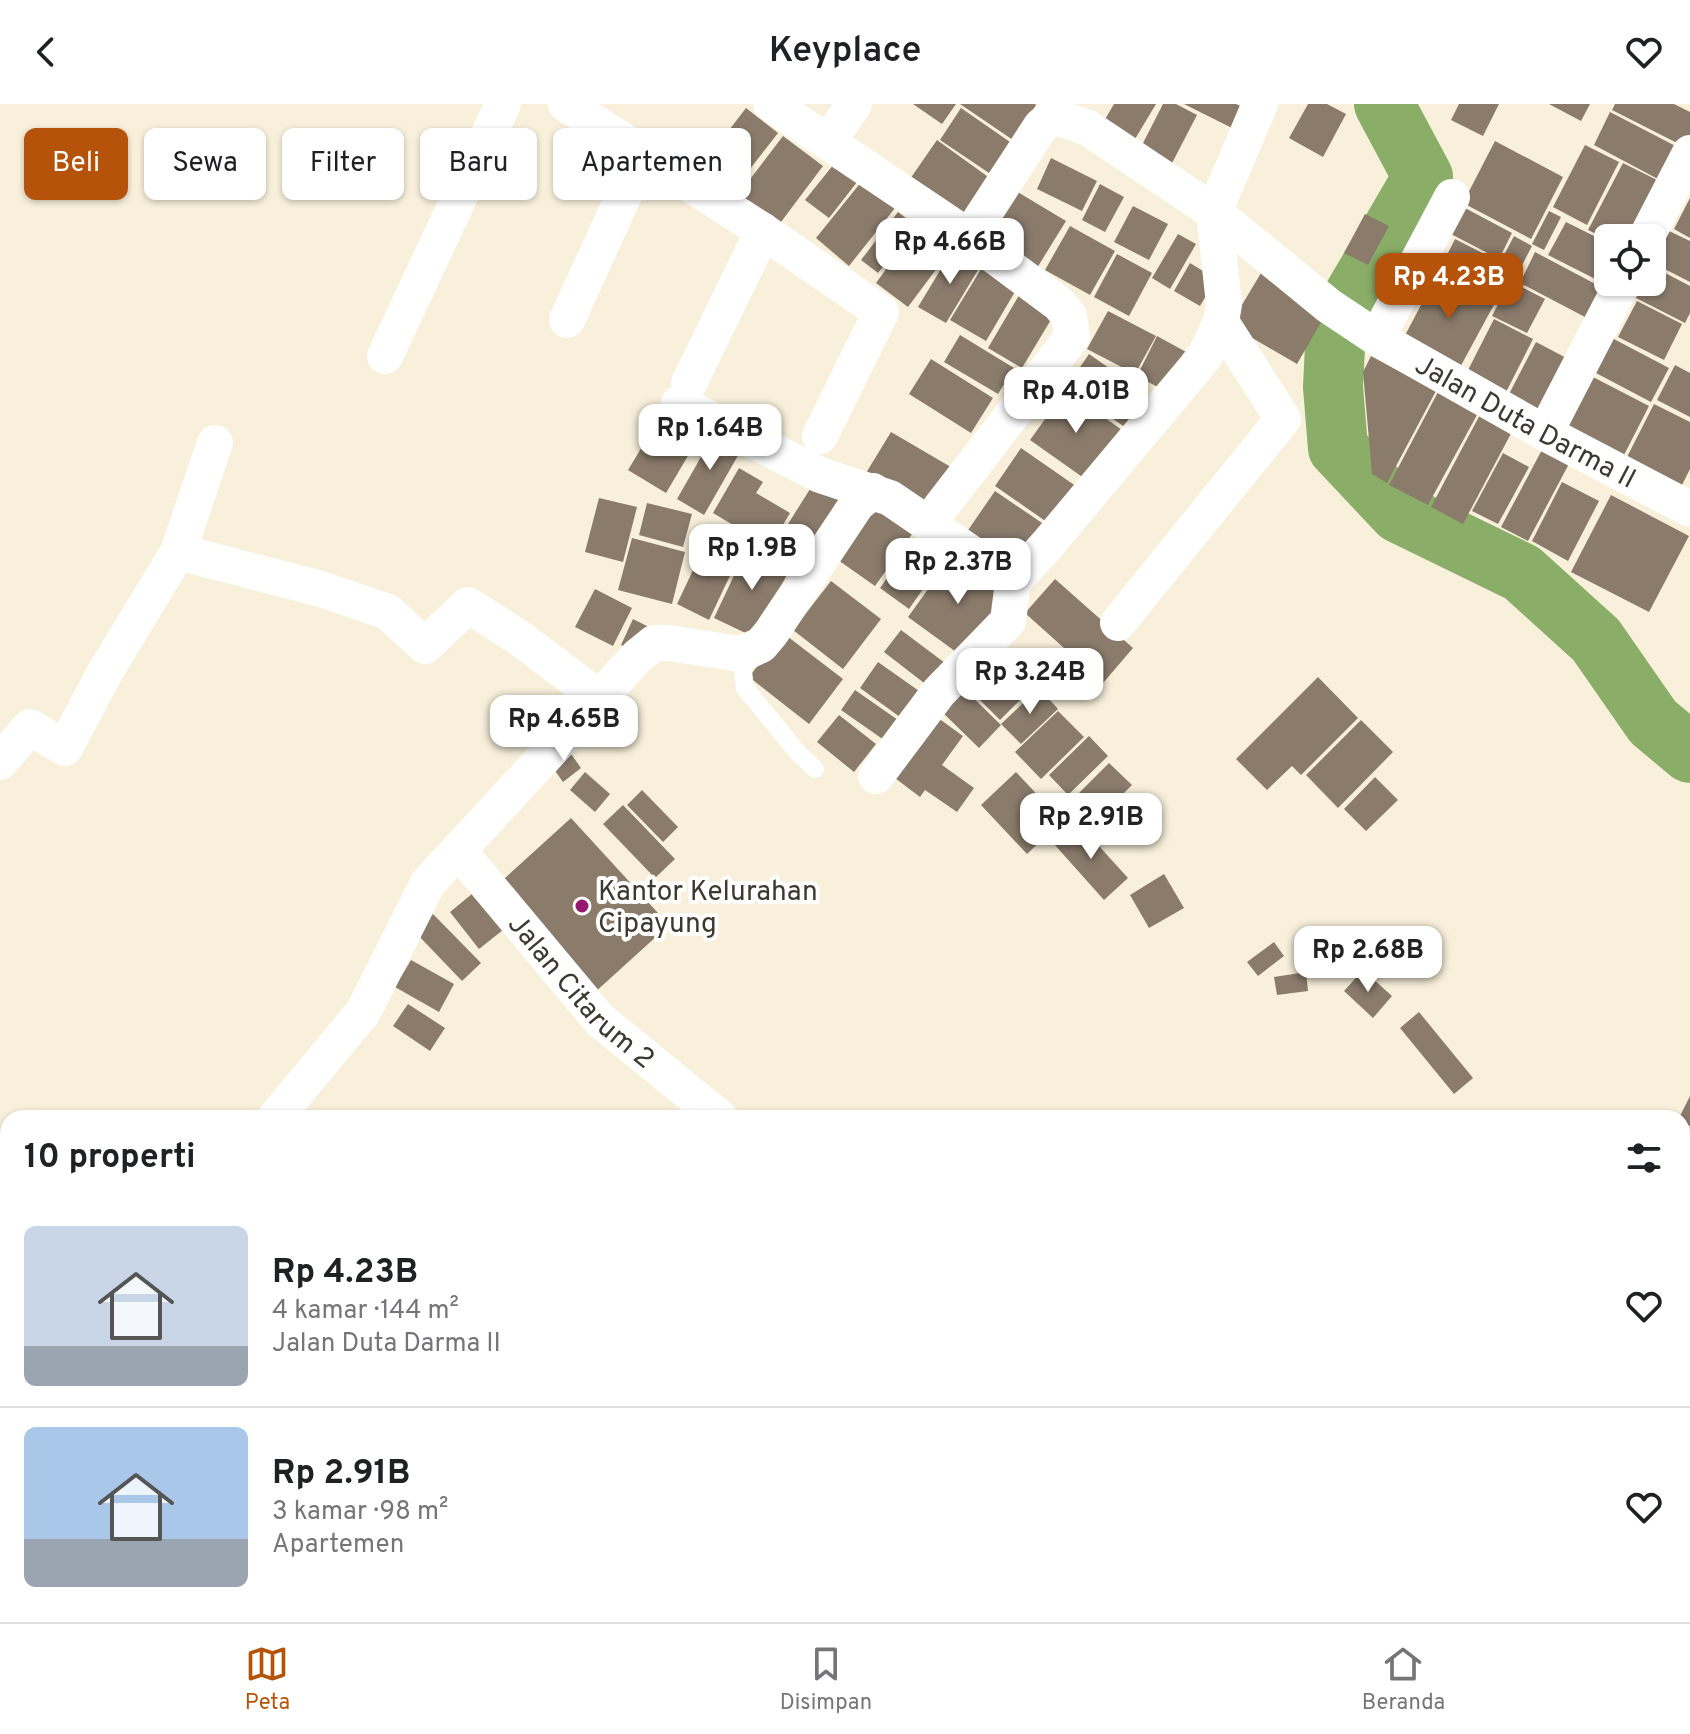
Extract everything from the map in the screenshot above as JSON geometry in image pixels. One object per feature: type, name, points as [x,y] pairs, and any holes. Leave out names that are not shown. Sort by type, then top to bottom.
[{"type":"street","points":[[385,356],[503,104]]},
{"type":"street","points":[[566,104],[604,128]]},
{"type":"street","points":[[771,104],[969,237],[1059,304],[1069,316],[1072,337],[940,508]]},
{"type":"street","points":[[828,142],[854,104]]},
{"type":"street","points":[[876,776],[939,692],[1008,621],[1013,582],[1206,354],[1221,322],[1224,304],[1214,212],[1260,104]]},
{"type":"street","points":[[969,237],[1041,126],[1061,110]]},
{"type":"street","name":"Jalan Duta Darma II","points":[[1061,110],[1214,212],[1337,313],[1545,433],[1690,509]]},
{"type":"street","points":[[1653,224],[1690,153]]},
{"type":"street","points":[[1377,338],[1452,197]]},
{"type":"street","points":[[567,320],[622,200]]},
{"type":"street","points":[[715,200],[881,312],[820,436]]},
{"type":"street","points":[[763,231],[684,393],[820,475],[890,498],[1013,582]]},
{"type":"street","points":[[1545,433],[1616,296]]},
{"type":"street","points":[[1118,623],[1283,419],[1221,322]]},
{"type":"street","points":[[0,762],[30,727],[65,748],[105,672],[178,552],[215,443]]},
{"type":"street","points":[[282,1110],[363,1012],[428,883],[638,656],[654,643],[741,654],[761,645],[857,504],[873,491]]},
{"type":"street","points":[[178,552],[321,589],[388,612],[425,646],[468,605],[518,637],[599,698]]},
{"type":"street","name":"Jalan Citarum 2","points":[[458,850],[600,1020],[710,1110]]},
{"type":"lane","points":[[741,654],[745,688],[798,753],[815,769]]},
{"type":"building","points":[[913,104],[956,104],[942,124]]},
{"type":"building","points":[[960,104],[1035,104],[1036,105],[1013,140]]},
{"type":"building","points":[[1114,104],[1156,104],[1135,139],[1104,121]]},
{"type":"building","points":[[1163,104],[1176,104],[1197,115],[1171,165],[1140,149]]},
{"type":"building","points":[[1184,104],[1236,104],[1245,108],[1234,129]]},
{"type":"building","points":[[1308,104],[1327,104],[1346,114],[1323,157],[1289,138]]},
{"type":"building","points":[[1459,104],[1499,104],[1483,136],[1451,120]]},
{"type":"building","points":[[1549,104],[1590,104],[1581,121]]},
{"type":"building","points":[[1615,104],[1674,104],[1690,112],[1690,137],[1685,147],[1612,110]]},
{"type":"building","points":[[746,108],[778,133],[751,168],[751,128],[731,128]]},
{"type":"building","points":[[961,108],[1010,142],[989,173],[940,140]]},
{"type":"building","points":[[1610,112],[1689,153],[1671,186],[1594,145]]},
{"type":"building","points":[[783,136],[823,166],[778,226],[744,200],[751,200],[751,178]]},
{"type":"building","points":[[937,140],[998,184],[971,222],[910,179]]},
{"type":"building","points":[[1495,141],[1563,177],[1531,239],[1463,203]]},
{"type":"building","points":[[1585,145],[1619,162],[1587,225],[1553,207]]},
{"type":"building","points":[[1051,158],[1097,181],[1082,211],[1037,189]]},
{"type":"building","points":[[838,159],[861,177],[829,218],[805,200]]},
{"type":"building","points":[[1623,163],[1669,186],[1649,224],[1594,224],[1594,233],[1588,230]]},
{"type":"building","points":[[866,176],[899,203],[849,266],[816,238]]},
{"type":"building","points":[[1100,184],[1124,197],[1105,232],[1082,220]]},
{"type":"building","points":[[1016,191],[1066,221],[1037,268],[988,238]]},
{"type":"building","points":[[1690,198],[1690,238],[1674,229]]},
{"type":"building","points":[[1133,206],[1168,224],[1149,260],[1114,242]]},
{"type":"building","points":[[1465,208],[1512,233],[1499,259],[1451,234]]},
{"type":"building","points":[[1549,211],[1561,217],[1544,250],[1532,244]]},
{"type":"building","points":[[898,212],[916,226],[878,273],[861,260]]},
{"type":"building","points":[[1365,214],[1389,226],[1368,265],[1344,253]]},
{"type":"building","points":[[1566,222],[1594,236],[1594,278],[1548,255]]},
{"type":"building","points":[[1070,226],[1115,251],[1090,295],[1045,270]]},
{"type":"building","points":[[916,228],[949,252],[908,307],[876,283]]},
{"type":"building","points":[[1669,231],[1690,241],[1690,282],[1666,270],[1666,237]]},
{"type":"building","points":[[1178,234],[1196,244],[1170,289],[1152,278]]},
{"type":"building","points":[[1514,236],[1532,246],[1520,269],[1502,259]]},
{"type":"building","points":[[1455,239],[1512,268],[1497,297],[1441,267]]},
{"type":"building","points":[[953,249],[981,265],[946,323],[918,307]]},
{"type":"building","points":[[1535,252],[1594,283],[1596,296],[1585,317],[1520,283]]},
{"type":"building","points":[[1117,254],[1152,273],[1129,316],[1094,297]]},
{"type":"building","points":[[1190,263],[1216,279],[1200,306],[1174,291]]},
{"type":"building","points":[[981,269],[1016,290],[986,341],[950,320]]},
{"type":"building","points":[[1439,271],[1496,301],[1458,371],[1402,341]]},
{"type":"building","points":[[1261,273],[1327,312],[1297,364],[1230,325]]},
{"type":"building","points":[[1666,273],[1690,286],[1690,313],[1685,323],[1636,298],[1666,296]]},
{"type":"building","points":[[1510,281],[1545,299],[1527,333],[1492,316]]},
{"type":"building","points":[[1021,292],[1055,313],[1022,368],[988,348]]},
{"type":"building","points":[[1637,301],[1682,324],[1664,360],[1618,337]]},
{"type":"building","points":[[1108,311],[1156,336],[1135,374],[1087,349]]},
{"type":"building","points":[[1494,319],[1533,339],[1503,398],[1464,378]]},
{"type":"building","points":[[960,335],[1014,368],[998,394],[944,362]]},
{"type":"building","points":[[1157,336],[1188,353],[1167,392],[1137,376]]},
{"type":"building","points":[[1612,338],[1669,368],[1651,402],[1594,372]]},
{"type":"building","points":[[1536,342],[1574,362],[1546,417],[1507,398]]},
{"type":"building","points":[[1089,354],[1149,396],[1126,428],[1067,386]]},
{"type":"building","points":[[1371,356],[1436,391],[1387,483],[1372,474],[1363,372]]},
{"type":"building","points":[[931,359],[993,398],[971,433],[909,394]]},
{"type":"building","points":[[1675,365],[1690,373],[1690,417],[1657,400]]},
{"type":"building","points":[[1593,377],[1649,406],[1624,455],[1567,426]]},
{"type":"building","points":[[1066,390],[1122,430],[1088,481],[1030,440]]},
{"type":"building","points":[[1438,392],[1478,413],[1428,505],[1389,485]]},
{"type":"building","points":[[668,404],[705,427],[666,493],[628,470]]},
{"type":"building","points":[[1654,404],[1690,422],[1690,469],[1682,485],[1627,457]]},
{"type":"building","points":[[1483,409],[1515,426],[1463,524],[1431,507]]},
{"type":"building","points":[[717,429],[744,445],[704,515],[677,499]]},
{"type":"building","points":[[891,432],[956,470],[931,511],[866,473]]},
{"type":"building","points":[[1544,446],[1571,460],[1528,541],[1501,527]]},
{"type":"building","points":[[1021,448],[1080,489],[1054,527],[995,486]]},
{"type":"building","points":[[1503,453],[1529,467],[1498,524],[1472,511]]},
{"type":"building","points":[[739,468],[763,482],[756,493],[790,513],[770,547],[713,513]]},
{"type":"building","points":[[817,478],[850,498],[804,572],[771,551]]},
{"type":"building","points":[[1562,482],[1599,501],[1568,561],[1532,541]]},
{"type":"building","points":[[995,491],[1045,525],[1014,571],[964,536]]},
{"type":"building","points":[[1611,495],[1689,536],[1649,612],[1571,572]]},
{"type":"building","points":[[599,498],[637,507],[623,562],[585,552]]},
{"type":"building","points":[[647,503],[692,514],[683,547],[639,535]]},
{"type":"building","points":[[878,503],[915,530],[875,586],[838,560]]},
{"type":"building","points":[[632,538],[685,552],[672,604],[618,590]]},
{"type":"building","points":[[911,544],[940,565],[909,609],[880,588]]},
{"type":"building","points":[[748,546],[791,566],[756,638],[714,618]]},
{"type":"building","points":[[704,547],[736,563],[709,620],[677,604]]},
{"type":"building","points":[[952,556],[1007,596],[963,657],[908,617]]},
{"type":"building","points":[[1055,579],[1133,648],[1103,683],[1025,613]]},
{"type":"building","points":[[831,581],[881,619],[843,669],[793,630]]},
{"type":"building","points":[[595,589],[632,608],[613,646],[575,627]]},
{"type":"building","points":[[633,619],[647,626],[635,651],[621,645]]},
{"type":"building","points":[[901,630],[945,663],[928,686],[884,652]]},
{"type":"building","points":[[783,633],[843,679],[809,724],[749,677]]},
{"type":"building","points":[[988,654],[1027,693],[1000,720],[961,681]]},
{"type":"building","points":[[878,662],[929,698],[911,725],[860,688]]},
{"type":"building","points":[[1318,677],[1358,718],[1301,775],[1292,766],[1267,790],[1236,759]]},
{"type":"building","points":[[960,685],[1001,725],[979,748],[938,708]]},
{"type":"building","points":[[1039,688],[1058,709],[1021,744],[1001,724]]},
{"type":"building","points":[[855,690],[908,727],[894,747],[841,710]]},
{"type":"building","points":[[1058,711],[1084,737],[1041,779],[1015,752]]},
{"type":"building","points":[[839,715],[876,744],[854,772],[817,742]]},
{"type":"building","points":[[934,715],[963,736],[942,765],[974,788],[957,812],[925,790],[920,797],[891,775]]},
{"type":"building","points":[[1361,720],[1393,752],[1338,808],[1306,775]]},
{"type":"building","points":[[1089,736],[1108,756],[1068,795],[1049,775]]},
{"type":"building","points":[[564,744],[581,768],[563,782],[546,758]]},
{"type":"building","points":[[1109,763],[1132,785],[1094,823],[1072,800]]},
{"type":"building","points":[[585,772],[610,794],[595,812],[570,790]]},
{"type":"building","points":[[1016,772],[1062,821],[1027,854],[981,805]]},
{"type":"building","points":[[1375,777],[1398,800],[1366,831],[1344,809]]},
{"type":"building","points":[[642,790],[678,827],[663,842],[627,805]]},
{"type":"building","points":[[623,805],[675,859],[655,878],[603,824]]},
{"type":"building","name":"Kantor Kelurahan Cipayung","points":[[571,818],[669,925],[593,994],[495,887]]},
{"type":"building","points":[[1078,823],[1128,878],[1104,900],[1054,844]]},
{"type":"building","points":[[1164,874],[1184,908],[1149,928],[1130,895]]},
{"type":"building","points":[[478,889],[508,926],[479,949],[450,912]]},
{"type":"building","points":[[433,914],[481,963],[462,981],[415,932]]},
{"type":"building","points":[[1274,942],[1284,956],[1258,976],[1247,962]]},
{"type":"building","points":[[411,960],[454,984],[439,1012],[395,987]]},
{"type":"building","points":[[1363,970],[1392,996],[1373,1018],[1344,991]]},
{"type":"building","points":[[1306,972],[1308,991],[1277,995],[1274,977]]},
{"type":"building","points":[[408,1004],[445,1028],[430,1051],[393,1026]]},
{"type":"building","points":[[1419,1012],[1473,1078],[1454,1094],[1400,1028]]},
{"type":"building","points":[[1690,1096],[1690,1110],[1683,1110]]},
{"type":"waterway","points":[[1384,104],[1423,177],[1336,326],[1333,387],[1338,448],[1399,513],[1522,573],[1596,640],[1653,722],[1690,753]]},
{"type":"place","name":"Kantor Kelurahan Cipayung","points":[[582,906]]}]
